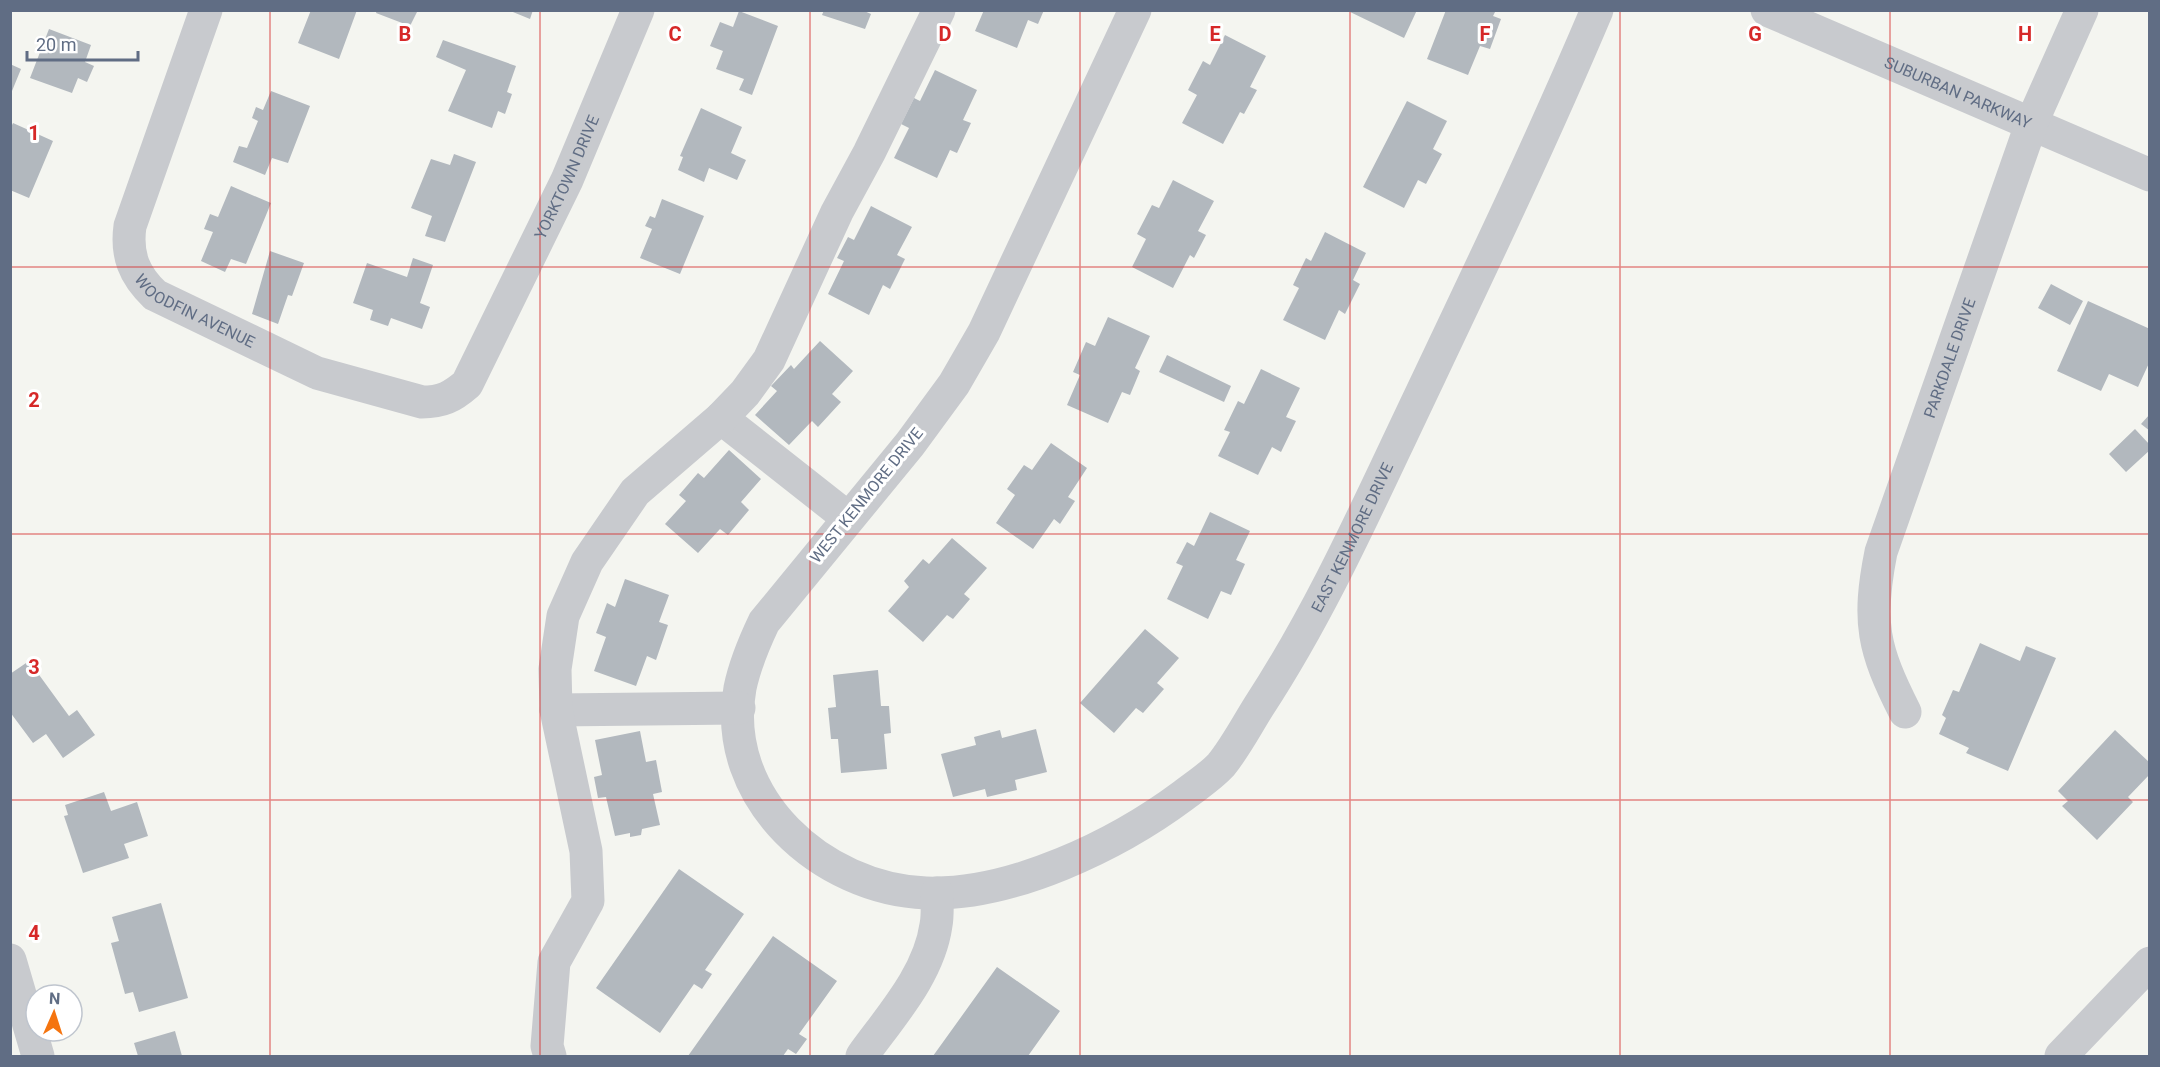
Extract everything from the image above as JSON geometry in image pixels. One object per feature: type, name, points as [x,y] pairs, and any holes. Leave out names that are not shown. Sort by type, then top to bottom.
[{"type":"street","name":"WOODFIN AVENUE","points":[[206,10],[130,226],[128,240],[132,267],[142,283],[155,295],[317,373],[422,402],[438,402],[453,397],[467,384],[489,338]]},
{"type":"street","name":"YORKTOWN DRIVE","points":[[489,338],[567,180],[638,10]]},
{"type":"street","points":[[550,1056],[547,1046],[554,962],[588,901],[586,851],[556,710],[555,669],[563,616],[587,562],[635,492],[721,418],[745,393],[769,360],[837,212],[869,153],[939,10]]},
{"type":"street","name":"WEST KENMORE DRIVE","points":[[937,893],[878,885],[838,870],[803,847],[770,812],[754,786],[744,758],[739,728],[740,691],[748,655],[764,622],[910,444],[954,384],[984,332],[1135,10]]},
{"type":"street","name":"EAST KENMORE DRIVE","points":[[937,893],[978,889],[1054,867],[1102,846],[1159,814],[1221,765],[1283,669],[1338,569],[1555,108],[1597,10]]},
{"type":"street","name":"SUBURBAN PARKWAY","points":[[1767,10],[2032,122],[2150,175]]},
{"type":"street","name":"PARKDALE DRIVE","points":[[1905,712],[1883,669],[1874,631],[1873,591],[1881,552],[2032,122],[2082,10]]},
{"type":"street","points":[[721,418],[848,518]]},
{"type":"street","points":[[556,710],[739,708]]},
{"type":"street","points":[[862,1056],[909,991],[927,958],[937,925],[937,893]]},
{"type":"street","points":[[10,960],[37,1051]]},
{"type":"street","points":[[2067,1054],[2150,963]]},
{"type":"building","points":[[311,10],[357,10],[339,59],[298,43]]},
{"type":"building","points":[[377,10],[418,10],[410,26],[376,13]]},
{"type":"building","points":[[508,10],[533,10],[530,19]]},
{"type":"building","points":[[824,10],[862,10],[871,14],[865,29],[822,15]]},
{"type":"building","points":[[984,10],[1044,10],[1038,24],[1028,20],[1017,48],[975,31]]},
{"type":"building","points":[[1346,10],[1417,10],[1404,38]]},
{"type":"building","points":[[1446,10],[1496,10],[1493,16],[1501,19],[1490,49],[1480,46],[1468,75],[1427,59]]},
{"type":"building","points":[[739,11],[778,26],[752,95],[739,90],[744,79],[716,69],[723,51],[710,46],[720,22],[733,27]]},
{"type":"building","points":[[49,29],[91,45],[85,62],[94,66],[87,82],[78,78],[72,93],[30,78]]},
{"type":"building","points":[[1225,35],[1266,56],[1250,87],[1257,90],[1244,114],[1240,112],[1223,144],[1182,123],[1197,95],[1188,90],[1203,61],[1210,65]]},
{"type":"building","points":[[443,40],[516,66],[507,92],[512,94],[505,114],[498,111],[492,128],[448,111],[466,70],[436,57]]},
{"type":"building","points":[[10,64],[21,69],[12,91],[10,91]]},
{"type":"building","points":[[935,70],[977,90],[963,120],[971,123],[957,153],[950,150],[937,178],[894,158],[909,128],[901,124],[914,98],[920,101]]},
{"type":"building","points":[[271,91],[310,106],[288,163],[272,158],[265,175],[233,162],[239,146],[247,148],[258,121],[252,118],[256,107],[263,110]]},
{"type":"building","points":[[1407,101],[1447,121],[1433,149],[1442,154],[1426,184],[1418,180],[1404,208],[1363,187]]},
{"type":"building","points":[[701,108],[742,127],[731,153],[746,160],[737,180],[709,168],[704,182],[678,170],[683,157],[680,156]]},
{"type":"building","points":[[13,123],[53,141],[29,198],[10,190],[10,129]]},
{"type":"building","points":[[454,154],[476,162],[445,242],[425,236],[432,216],[411,208],[431,159],[450,165]]},
{"type":"building","points":[[1173,180],[1214,201],[1198,231],[1206,235],[1194,258],[1190,255],[1173,288],[1132,267],[1146,239],[1137,234],[1152,205],[1159,208]]},
{"type":"building","points":[[231,186],[271,203],[246,264],[231,259],[225,272],[201,261],[213,232],[204,229],[210,214],[218,217]]},
{"type":"building","points":[[662,199],[704,216],[680,274],[640,258],[652,229],[645,226],[650,216],[655,218]]},
{"type":"building","points":[[871,206],[912,227],[897,255],[905,259],[890,289],[883,285],[869,315],[828,294],[844,261],[837,258],[848,237],[854,240]]},
{"type":"building","points":[[1325,232],[1366,253],[1353,280],[1360,284],[1345,314],[1339,310],[1325,340],[1283,320],[1299,288],[1293,285],[1306,258],[1311,261]]},
{"type":"building","points":[[270,251],[304,263],[292,296],[288,295],[278,324],[252,314]]},
{"type":"building","points":[[413,258],[433,265],[420,303],[430,307],[422,329],[391,318],[388,326],[370,320],[373,310],[353,303],[367,263],[407,277]]},
{"type":"building","points":[[2051,284],[2083,301],[2070,325],[2038,308]]},
{"type":"building","points":[[2088,301],[2150,329],[2150,361],[2138,387],[2109,374],[2101,391],[2057,371]]},
{"type":"building","points":[[1108,317],[1150,336],[1135,368],[1140,371],[1130,395],[1122,392],[1108,423],[1067,405],[1080,375],[1073,372],[1086,342],[1095,346]]},
{"type":"building","points":[[820,341],[853,371],[832,394],[841,402],[818,427],[812,421],[789,445],[755,415],[777,391],[771,386],[791,365],[794,369]]},
{"type":"building","points":[[1167,355],[1231,386],[1224,402],[1159,372]]},
{"type":"building","points":[[1261,369],[1300,388],[1286,417],[1296,421],[1281,452],[1272,447],[1258,475],[1218,456],[1230,432],[1224,430],[1238,401],[1244,404]]},
{"type":"building","points":[[2150,414],[2150,431],[2141,424]]},
{"type":"building","points":[[2135,429],[2150,445],[2150,450],[2126,472],[2109,454]]},
{"type":"building","points":[[1051,443],[1087,468],[1068,497],[1075,501],[1060,524],[1054,519],[1033,549],[996,523],[1015,495],[1007,489],[1024,465],[1032,470]]},
{"type":"building","points":[[729,450],[761,479],[741,502],[749,510],[728,535],[720,529],[698,553],[665,524],[686,501],[679,495],[698,473],[704,478]]},
{"type":"building","points":[[1210,512],[1250,531],[1236,560],[1245,564],[1231,595],[1221,591],[1208,619],[1167,599],[1183,566],[1176,563],[1187,542],[1194,546]]},
{"type":"building","points":[[952,538],[987,568],[964,594],[970,599],[953,619],[947,615],[923,642],[888,611],[909,587],[904,581],[923,559],[929,564]]},
{"type":"building","points":[[625,579],[669,595],[659,622],[668,625],[656,660],[647,656],[636,686],[594,671],[606,637],[596,633],[607,603],[615,607]]},
{"type":"building","points":[[1145,629],[1179,658],[1157,683],[1164,689],[1143,713],[1136,708],[1114,733],[1080,703]]},
{"type":"building","points":[[1980,643],[2020,661],[2026,646],[2056,658],[2008,771],[1966,753],[1969,748],[1939,734],[1946,718],[1942,715],[1953,690],[1959,692]]},
{"type":"building","points":[[29,661],[69,716],[77,710],[95,735],[63,758],[46,734],[33,743],[10,712],[10,674]]},
{"type":"building","points":[[878,670],[881,706],[889,706],[891,733],[884,734],[887,769],[841,773],[838,739],[831,739],[828,708],[836,707],[833,675]]},
{"type":"building","points":[[1036,729],[1047,772],[1015,780],[1017,790],[987,797],[985,789],[953,797],[941,754],[976,745],[974,737],[1000,730],[1002,738]]},
{"type":"building","points":[[2115,730],[2150,763],[2150,774],[2128,797],[2133,802],[2097,840],[2062,806],[2068,801],[2058,791]]},
{"type":"building","points":[[640,731],[646,762],[656,760],[662,792],[653,794],[660,825],[642,829],[641,835],[630,837],[630,833],[615,836],[606,797],[598,798],[594,777],[602,775],[595,740]]},
{"type":"building","points":[[104,792],[111,811],[137,802],[148,836],[124,844],[129,858],[83,873],[64,816],[68,815],[65,805]]},
{"type":"building","points":[[679,869],[744,914],[705,970],[712,974],[702,989],[694,984],[660,1033],[596,988]]},
{"type":"building","points":[[161,903],[188,998],[139,1012],[133,992],[125,994],[111,943],[119,941],[112,917]]},
{"type":"building","points":[[773,936],[837,981],[799,1034],[807,1039],[796,1054],[788,1049],[783,1056],[688,1056]]},
{"type":"building","points":[[997,967],[1060,1011],[1028,1056],[933,1056]]},
{"type":"building","points":[[175,1031],[182,1056],[138,1056],[134,1043]]}]
